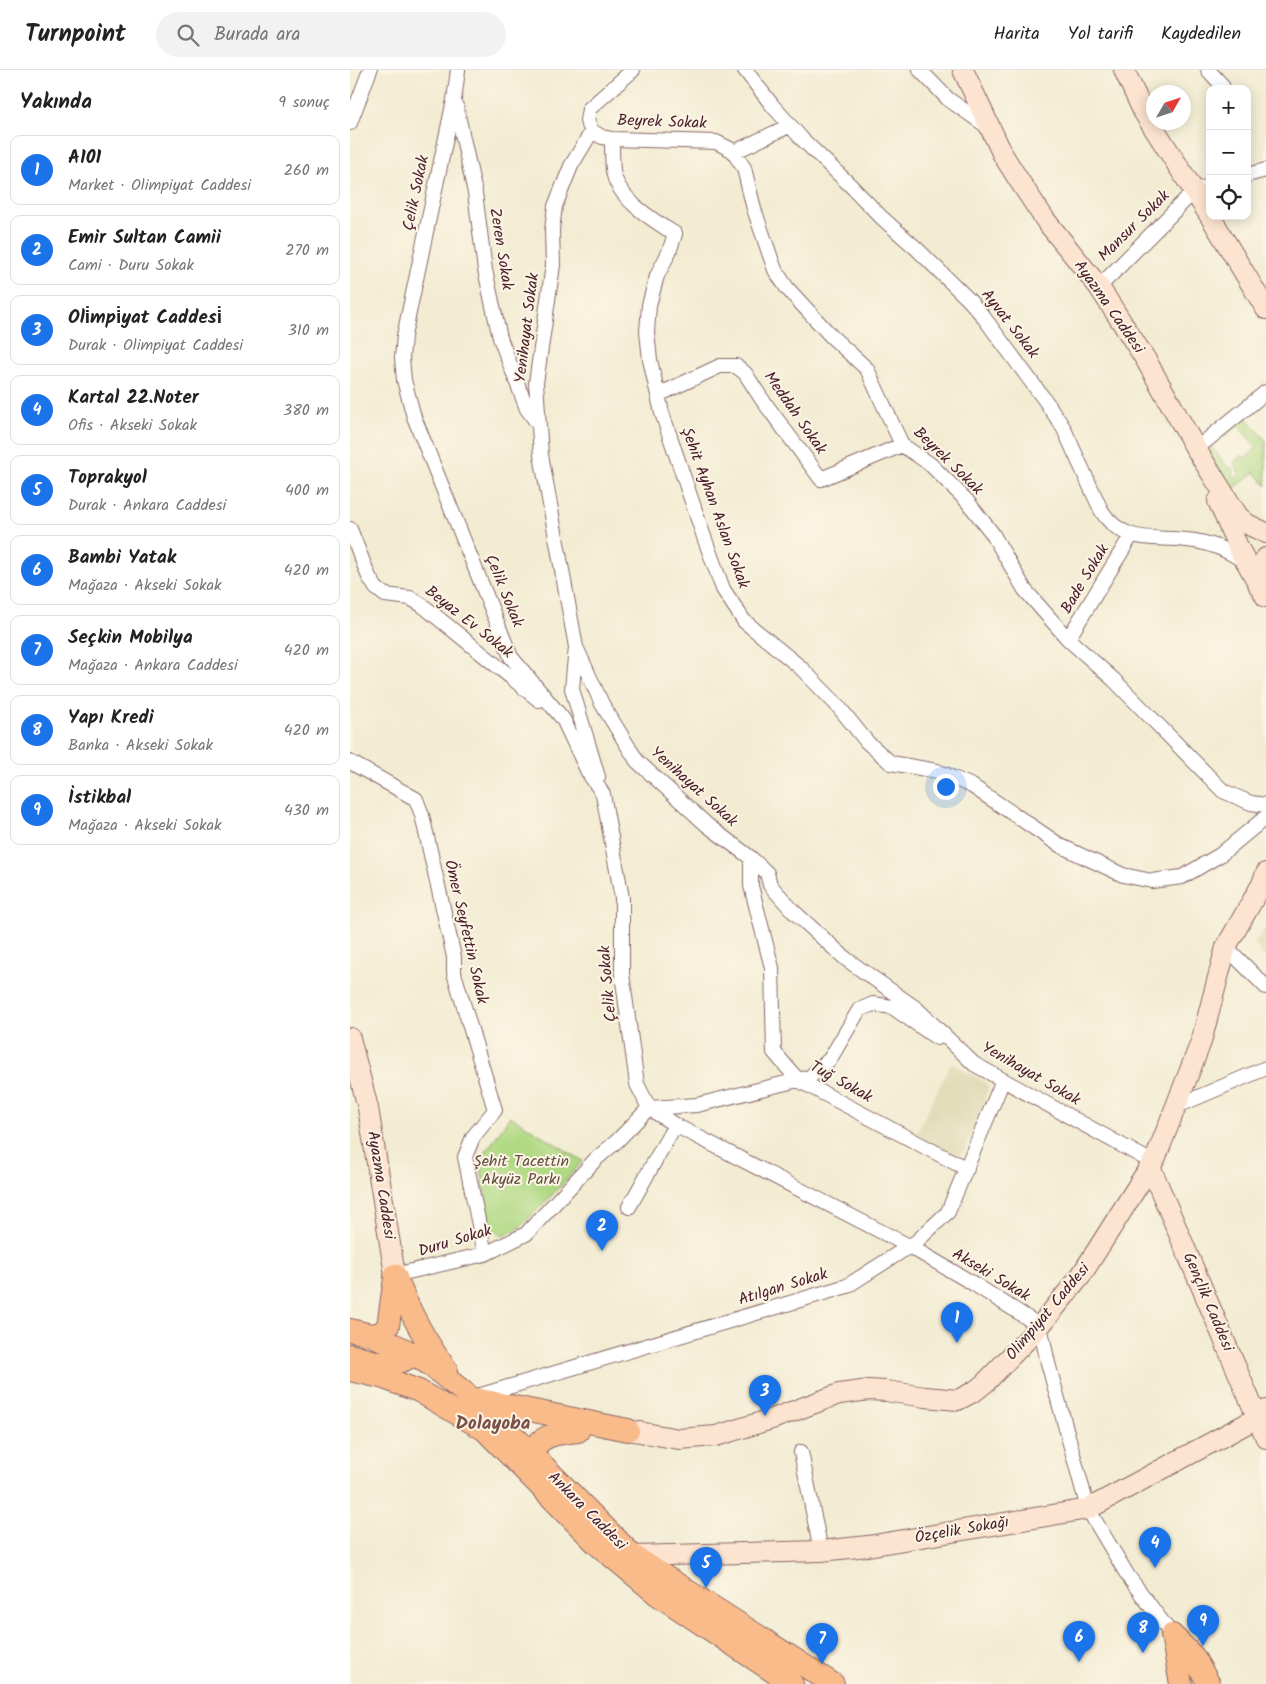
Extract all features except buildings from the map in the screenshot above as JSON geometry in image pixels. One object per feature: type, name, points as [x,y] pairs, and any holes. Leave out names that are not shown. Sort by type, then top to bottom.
[{"type":"main road","points":[[361,1333],[381,1332],[388,1326],[395,1275]]},
{"type":"main road","points":[[395,1275],[397,1316],[410,1366]]},
{"type":"main road","points":[[395,1275],[410,1311],[427,1341],[448,1371],[472,1398],[628,1430]]},
{"type":"main road","name":"Ankara Caddesi","points":[[361,1333],[410,1366],[485,1430],[596,1543],[657,1594],[792,1684]]},
{"type":"main road","points":[[350,1354],[378,1363],[410,1366],[471,1410],[494,1417],[578,1431]]},
{"type":"main road","name":"Ankara Caddesi","points":[[350,1370],[381,1378],[410,1366],[472,1398],[494,1417],[633,1556],[823,1682]]},
{"type":"main road","points":[[531,1455],[533,1448],[546,1436],[578,1431],[628,1430]]},
{"type":"main road","points":[[1172,1635],[1181,1684]]},
{"type":"main road","points":[[1172,1635],[1193,1656],[1209,1684]]},
{"type":"street","points":[[350,123],[370,70]]},
{"type":"street","name":"Çelik Sokak","points":[[458,70],[454,100],[404,336],[402,358],[404,380],[414,417],[511,657],[563,719],[588,772],[604,794],[622,898],[622,974],[637,1084],[649,1108]]},
{"type":"street","points":[[592,131],[587,121],[589,110],[633,70]]},
{"type":"street","name":"Ayvat Sokak","points":[[745,70],[790,126],[881,218],[917,248],[982,315],[1048,403],[1063,427],[1107,520],[1131,536],[1189,540],[1209,544],[1230,552],[1246,562]]},
{"type":"street","points":[[920,70],[948,98],[990,128]]},
{"type":"street","name":"Ayazma Caddesi","points":[[963,70],[1003,155],[1046,221],[1099,287],[1146,360],[1196,449],[1238,516],[1247,524],[1266,533]]},
{"type":"street","points":[[1124,70],[1142,112],[1202,188],[1206,202]]},
{"type":"street","points":[[1208,70],[1221,85]]},
{"type":"street","name":"Zeren Sokak","points":[[454,100],[475,193],[485,270],[500,338],[527,409],[539,425]]},
{"type":"street","points":[[734,152],[790,126]]},
{"type":"street","name":"Beyrek Sokak","points":[[592,131],[602,137],[612,139],[716,142],[732,150],[744,168],[754,209],[775,270],[793,295],[831,336],[867,369],[902,445],[930,464],[967,501],[992,532],[1025,590],[1068,640],[1114,680],[1224,791],[1252,803],[1266,805]]},
{"type":"street","name":"Yenihayat Sokak","points":[[592,131],[571,166],[555,206],[552,230],[553,265],[536,382],[542,455],[576,646],[602,704],[637,761],[707,825],[767,873],[770,885],[793,911],[846,959],[917,1009],[974,1064],[1151,1164]]},
{"type":"street","name":"Şehit Ayhan Aslan Sokak","points":[[612,139],[613,171],[619,189],[647,215],[676,234],[657,276],[649,305],[647,332],[650,360],[662,414],[724,590],[744,621],[800,667],[838,706],[867,742],[891,763],[937,771],[972,786],[1061,846],[1122,875],[1152,881],[1182,878],[1220,855],[1266,817]]},
{"type":"street","points":[[1251,172],[1266,170]]},
{"type":"street","name":"Mansur Sokak","points":[[1099,287],[1202,188]]},
{"type":"street","points":[[1213,220],[1263,298]]},
{"type":"street","name":"Meddah Sokak","points":[[658,395],[720,366],[736,366],[745,373],[761,398],[821,479],[902,445]]},
{"type":"street","points":[[1263,592],[1238,550],[1196,449],[1266,392]]},
{"type":"street","name":"Beyaz Ev Sokak","points":[[350,529],[369,576],[376,588],[385,595],[410,598],[422,605],[563,719]]},
{"type":"street","name":"Bade Sokak","points":[[1068,640],[1131,536]]},
{"type":"street","points":[[1263,592],[1258,576],[1260,567],[1266,558]]},
{"type":"street","points":[[576,646],[572,689],[604,794]]},
{"type":"street","name":"Ömer Seyfettin Sokak","points":[[350,762],[416,799],[422,815],[454,957],[454,973],[495,1110],[473,1137],[465,1157],[485,1254]]},
{"type":"street","name":"Tuğ Sokak","points":[[750,858],[751,886],[772,968],[774,1052],[798,1080],[967,1169]]},
{"type":"street","name":"Olimpiyat Caddesi","points":[[628,1430],[679,1439],[716,1436],[776,1418],[840,1394],[857,1391],[886,1391],[958,1400],[975,1391],[995,1374],[1040,1326],[1080,1278],[1151,1164],[1201,1042],[1226,947],[1262,884],[1266,873]]},
{"type":"street","points":[[1226,947],[1266,987]]},
{"type":"street","points":[[649,1108],[696,1105],[810,1077],[830,1058],[859,1010],[873,1004],[892,1007],[974,1064]]},
{"type":"street","name":"Ayazma Caddesi","points":[[350,1038],[368,1108],[395,1275]]},
{"type":"street","points":[[1175,1107],[1266,1068]]},
{"type":"street","name":"Atılgan Sokak","points":[[472,1398],[847,1286],[909,1246],[948,1212],[1003,1080]]},
{"type":"street","name":"Duru Sokak","points":[[395,1275],[485,1254],[526,1234],[596,1159],[618,1141],[649,1108]]},
{"type":"street","name":"Akseki Sokak","points":[[649,1108],[675,1124],[909,1246],[1040,1326]]},
{"type":"street","points":[[629,1207],[675,1124]]},
{"type":"street","name":"Gençlik Caddesi","points":[[1151,1164],[1262,1414],[1266,1438]]},
{"type":"street","points":[[1040,1326],[1048,1363],[1088,1509],[1128,1576],[1172,1635]]},
{"type":"street","name":"Özçelik Sokağı","points":[[633,1556],[821,1551],[868,1546],[1088,1509],[1262,1414]]},
{"type":"street","points":[[801,1452],[821,1551]]},
{"type":"shaded area","points":[[1266,927],[1266,959],[1254,944]]},
{"type":"shaded area","points":[[951,1063],[985,1082],[988,1086],[980,1114],[964,1151],[956,1158],[915,1136]]},
{"type":"green space","points":[[1244,418],[1247,418],[1266,441],[1266,486],[1255,472],[1228,493],[1203,450],[1210,444],[1228,468],[1232,468],[1235,472],[1232,474],[1235,478],[1240,474],[1234,462],[1242,455],[1245,458],[1257,448],[1238,426],[1225,436],[1223,433]]},
{"type":"green space","name":"Şehit Tacettin Akyüz Parkı","points":[[510,1116],[583,1161],[523,1224],[510,1233],[501,1235],[495,1233],[489,1227],[480,1161]]},
{"type":"place","name":"Emir Sultan Camii","points":[[602,1251]]},
{"type":"place","name":"A101","points":[[957,1343]]},
{"type":"place","name":"Oli̇mpi̇yat Caddesi̇","points":[[765,1416]]},
{"type":"place","name":"Kartal 22.Noter","points":[[1155,1568]]},
{"type":"place","name":"Toprakyol","points":[[706,1588]]},
{"type":"place","name":"İstikbal","points":[[1203,1646]]},
{"type":"place","name":"Yapı Kredi","points":[[1143,1653]]},
{"type":"place","name":"Bambi Yatak","points":[[1079,1662]]},
{"type":"place","name":"Seçkin Mobilya","points":[[822,1664]]},
{"type":"district","name":"Dolayoba","points":[[493,1424]]}]
